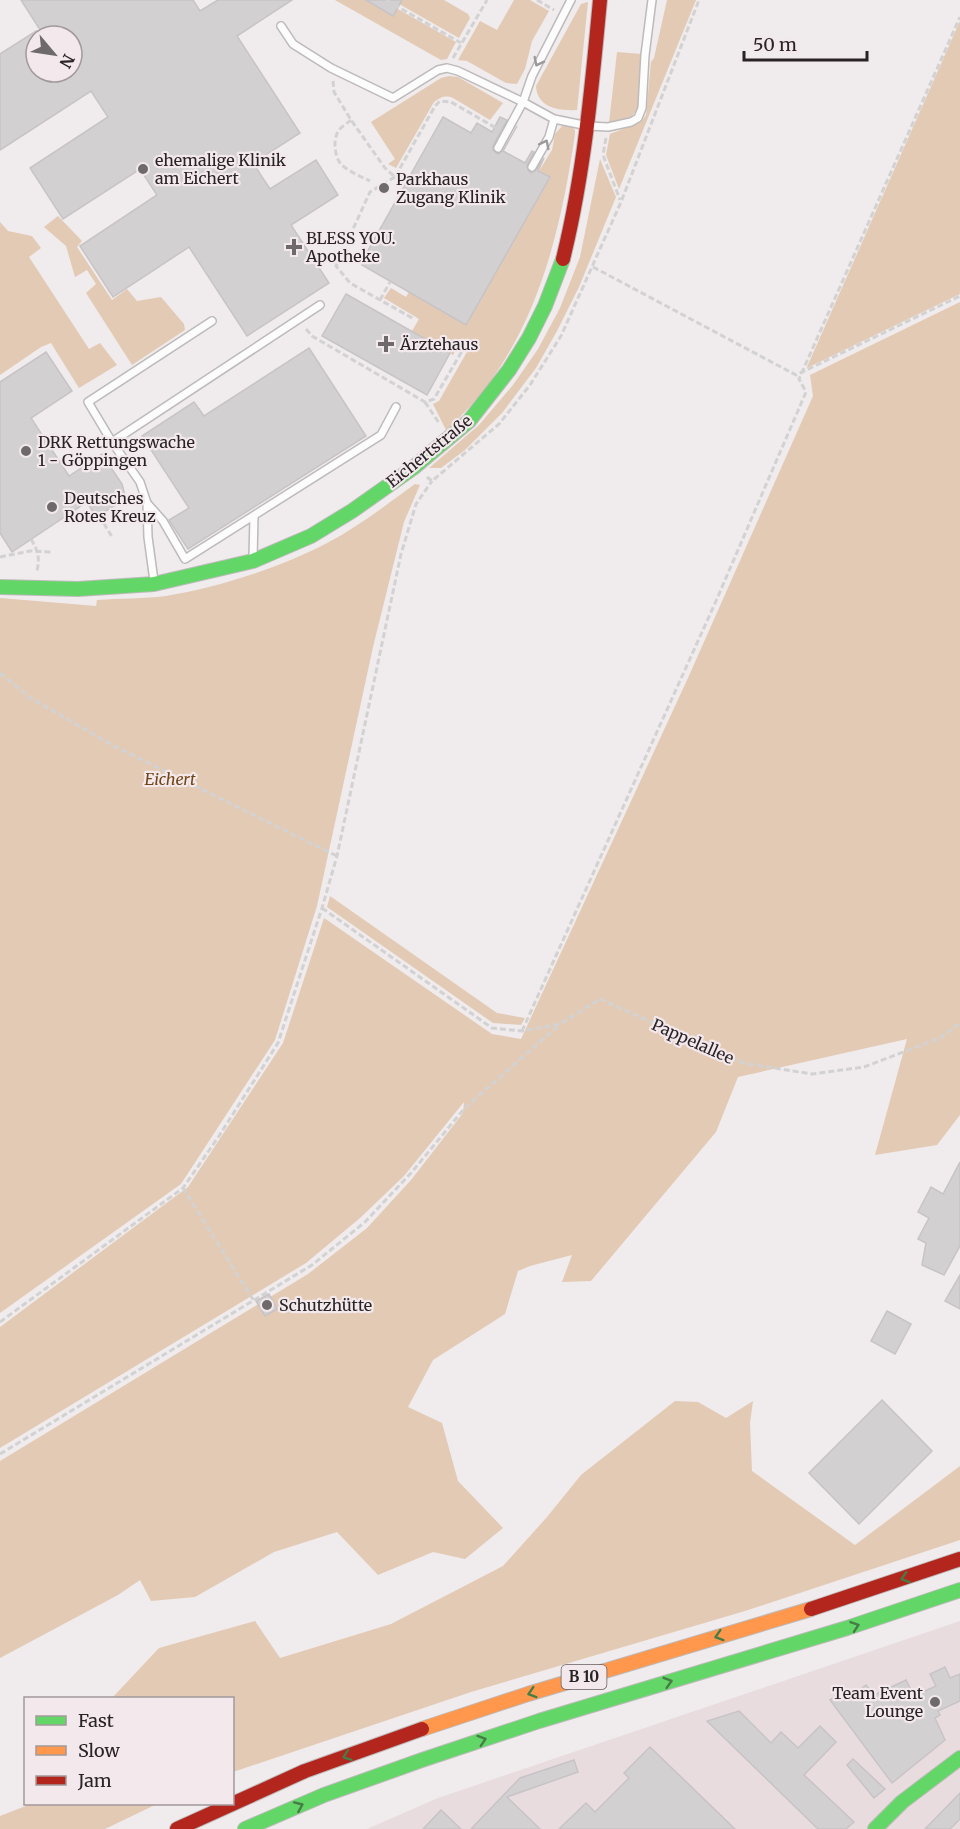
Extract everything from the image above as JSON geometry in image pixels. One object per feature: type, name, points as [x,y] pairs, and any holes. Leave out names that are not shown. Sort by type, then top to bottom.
[{"type":"main road","name":"Eichertstraße","points":[[0,587],[78,589],[154,584],[253,561],[310,536],[352,511],[413,468],[469,421],[509,370],[529,338],[545,306],[562,261],[573,218],[588,126],[600,0]]},
{"type":"main road","name":"B 10","points":[[234,1803],[305,1771],[399,1737],[528,1694],[833,1602],[960,1559]]},
{"type":"main road","name":"B 10","points":[[245,1829],[324,1795],[422,1760],[539,1721],[847,1628],[960,1590]]},
{"type":"main road","points":[[875,1829],[902,1802],[960,1758]]},
{"type":"main road","name":"B 10","points":[[177,1829],[230,1805]]},
{"type":"lane","points":[[498,148],[523,102],[531,76],[571,0]]},
{"type":"lane","points":[[281,26],[293,44],[331,68],[393,98],[438,70],[447,69],[458,71],[554,119],[588,126],[608,127],[631,122],[638,118],[642,108],[645,55],[652,0]]},
{"type":"lane","points":[[532,167],[549,137],[554,119]]},
{"type":"lane","points":[[112,442],[320,305]]},
{"type":"lane","points":[[154,584],[148,537],[147,503],[140,482],[88,402],[212,321]]},
{"type":"lane","points":[[147,503],[163,521],[185,559],[381,435],[396,408]]},
{"type":"lane","points":[[253,561],[254,516]]},
{"type":"path","points":[[386,0],[461,43]]},
{"type":"path","points":[[447,69],[487,0]]},
{"type":"path","points":[[537,0],[554,10]]},
{"type":"path","points":[[522,1031],[716,601],[806,392],[800,380],[803,372],[960,17]]},
{"type":"path","points":[[331,68],[334,92],[384,168],[395,177]]},
{"type":"path","points":[[414,319],[350,283],[336,266],[370,192],[395,177],[440,101],[452,102],[497,129]]},
{"type":"path","points":[[351,120],[339,130],[335,142],[337,156],[347,169],[370,181]]},
{"type":"path","points":[[608,127],[603,155],[621,202]]},
{"type":"path","points":[[593,267],[796,375],[960,296]]},
{"type":"path","points":[[380,300],[390,282]]},
{"type":"path","points":[[299,319],[312,336],[425,402],[435,414],[441,428]]},
{"type":"path","points":[[425,402],[434,399],[462,351]]},
{"type":"path","points":[[0,1322],[183,1188],[278,1043],[337,856],[401,554],[416,504],[432,481]]},
{"type":"path","points":[[90,500],[112,537]]},
{"type":"path","points":[[31,539],[38,551],[39,560],[34,588]]},
{"type":"path","points":[[0,557],[30,551],[51,552]]},
{"type":"path","points":[[0,673],[29,697],[114,746],[337,856]]},
{"type":"path","points":[[322,909],[492,1028],[522,1031],[560,1024]]},
{"type":"path","name":"Pappelallee","points":[[560,1024],[600,999],[742,1063],[812,1074],[864,1067],[939,1038],[960,1023]]},
{"type":"path","points":[[0,1454],[312,1265],[364,1222],[411,1173],[464,1109],[560,1024]]},
{"type":"path","points":[[183,1188],[254,1301]]},
{"type":"shaded area","points":[[960,1621],[960,1829],[367,1829],[438,1798]]},
{"type":"green space","points":[[335,0],[366,0],[375,5],[382,0],[456,42],[447,59],[441,60]]},
{"type":"green space","points":[[392,0],[444,0],[468,14],[470,18],[459,38]]},
{"type":"green space","points":[[514,0],[530,0],[549,11],[532,41],[525,69],[517,84],[506,83],[467,61],[458,60],[480,21],[497,30]]},
{"type":"green space","points":[[667,0],[696,0],[619,189],[606,155],[610,134],[641,122],[646,115],[651,62],[654,58]]},
{"type":"green space","points":[[588,2],[577,110],[556,109],[540,99],[536,86],[581,4]]},
{"type":"green space","points":[[960,21],[960,294],[807,368],[807,367]]},
{"type":"green space","points":[[617,52],[642,54],[640,96],[636,111],[630,118],[609,123]]},
{"type":"green space","points":[[458,77],[503,103],[490,120],[453,98],[439,99],[434,102],[396,168],[388,164],[395,159],[371,122],[441,78]]},
{"type":"green space","points":[[562,126],[571,126],[575,134],[554,242],[543,277],[514,344],[495,375],[472,404],[446,430],[433,404],[439,401],[468,350],[459,345],[453,355],[412,331],[419,319],[384,298],[391,288],[406,297],[409,292],[466,324],[550,178],[539,171],[552,150],[555,134]]},
{"type":"green space","points":[[600,159],[616,197],[579,287],[557,331],[536,368],[502,413],[465,450],[441,468],[429,468],[479,425],[513,385],[538,349],[560,308],[580,257]]},
{"type":"green space","points":[[58,216],[82,241],[77,247],[112,300],[127,289],[137,301],[161,297],[184,324],[185,330],[132,365],[86,293],[96,284],[87,270],[75,277],[66,246],[44,227]]},
{"type":"green space","points":[[0,222],[8,231],[32,236],[41,248],[29,257],[89,349],[100,343],[117,365],[79,388],[51,343],[41,347],[0,375]]},
{"type":"green space","points":[[960,302],[960,1115],[937,1145],[875,1155],[907,1039],[738,1077],[716,1132],[591,1281],[562,1282],[572,1255],[518,1271],[505,1314],[433,1360],[408,1407],[442,1423],[458,1481],[503,1528],[465,1559],[433,1552],[378,1575],[337,1532],[274,1552],[195,1597],[151,1601],[140,1580],[118,1595],[0,1658],[0,1461],[308,1274],[367,1228],[411,1180],[463,1113],[464,1102],[404,1176],[360,1218],[306,1263],[0,1448],[0,1327],[188,1187],[283,1043],[324,918],[492,1034],[521,1039],[688,678],[813,396],[810,375]]},
{"type":"green space","name":"Eichert","points":[[415,484],[420,485],[404,522],[373,647],[317,906],[275,1040],[181,1184],[0,1313],[0,598],[96,606],[97,600],[166,596],[227,582],[270,568],[327,543],[361,523]]},
{"type":"green space","points":[[330,896],[497,1013],[525,1018],[521,1025],[493,1023],[327,907]]},
{"type":"green space","points":[[675,1401],[698,1402],[726,1418],[753,1401],[750,1423],[752,1471],[855,1545],[960,1466],[960,1540],[745,1611],[471,1692],[234,1772],[234,1697],[113,1697],[159,1648],[255,1621],[280,1658],[391,1624],[503,1566],[581,1475]]},
{"type":"green space","points":[[28,1805],[155,1805],[105,1829],[0,1829],[0,1816]]},
{"type":"building","name":"ehemalige Klinik am Eichert","points":[[21,0],[193,0],[200,11],[218,0],[292,0],[237,36],[300,133],[253,163],[270,189],[316,160],[338,195],[291,225],[329,283],[247,336],[189,247],[113,297],[80,246],[157,195],[140,169],[63,219],[30,168],[108,117],[91,91],[0,150],[0,54],[24,39],[24,84],[84,84],[84,24],[36,24]]},
{"type":"building","points":[[366,0],[402,0],[393,16]]},
{"type":"building","points":[[443,117],[471,133],[477,123],[492,132],[500,117],[507,120],[493,150],[498,154],[503,151],[525,163],[532,151],[534,152],[527,165],[528,170],[531,173],[535,171],[544,158],[538,171],[550,177],[466,325],[362,265],[365,260],[361,263]]},
{"type":"building","name":"Ärztehaus","points":[[346,294],[450,353],[427,395],[322,336]]},
{"type":"building","points":[[309,348],[366,436],[188,549],[169,520],[189,508],[142,436],[194,402],[204,416]]},
{"type":"building","points":[[46,352],[72,391],[31,418],[69,476],[102,454],[122,484],[126,499],[96,517],[87,502],[12,552],[0,533],[0,382]]},
{"type":"building","points":[[960,1162],[960,1246],[944,1275],[922,1265],[926,1243],[918,1239],[929,1218],[918,1212],[931,1187],[943,1194]]},
{"type":"building","points":[[960,1275],[960,1309],[945,1301]]},
{"type":"building","name":"Schutzhütte","points":[[269,1294],[277,1309],[265,1316],[256,1301]]},
{"type":"building","points":[[887,1311],[911,1324],[895,1354],[871,1341]]},
{"type":"building","points":[[882,1400],[932,1451],[859,1524],[809,1473]]},
{"type":"building","points":[[945,1667],[950,1678],[960,1674],[960,1701],[938,1711],[940,1715],[935,1718],[945,1740],[892,1783],[830,1700],[845,1689],[851,1696],[866,1685],[874,1695],[906,1680],[914,1696],[936,1686],[930,1674]]},
{"type":"building","points":[[739,1711],[771,1743],[781,1732],[798,1748],[820,1726],[836,1742],[804,1775],[854,1822],[846,1829],[818,1829],[707,1721]]},
{"type":"building","points":[[650,1747],[735,1829],[559,1829],[586,1803],[595,1812],[629,1778],[624,1773]]},
{"type":"building","points":[[853,1759],[885,1789],[874,1798],[847,1765]]},
{"type":"building","points":[[574,1760],[578,1772],[507,1797],[540,1829],[471,1829],[520,1778]]},
{"type":"building","points":[[960,1793],[960,1819],[950,1829],[925,1829]]},
{"type":"building","points":[[441,1810],[461,1829],[423,1829]]},
{"type":"traffic: fast","points":[[0,587],[78,589],[154,584],[253,561],[311,536],[352,511],[413,468],[469,421],[509,370],[529,338],[545,306],[563,259]]},
{"type":"traffic: fast","points":[[245,1829],[324,1795],[422,1760],[539,1721],[847,1628],[960,1590]]},
{"type":"traffic: fast","points":[[875,1829],[902,1802],[960,1758]]},
{"type":"traffic: slow","points":[[422,1729],[528,1694],[811,1609]]},
{"type":"traffic: jam","points":[[563,259],[582,163],[600,0]]},
{"type":"traffic: jam","points":[[811,1609],[960,1559]]},
{"type":"traffic: jam","points":[[234,1803],[305,1771],[422,1729]]},
{"type":"traffic: jam","points":[[177,1829],[230,1805]]},
{"type":"place","name":"ehemalige Klinik am Eichert","points":[[143,169]]},
{"type":"place","name":"Parkhaus Zugang Klinik","points":[[384,188]]},
{"type":"place","name":"BLESS YOU. Apotheke","points":[[294,247]]},
{"type":"place","name":"Ärztehaus","points":[[386,344]]},
{"type":"place","name":"DRK Rettungswache 1 - Göppingen","points":[[26,451]]},
{"type":"place","name":"Deutsches Rotes Kreuz","points":[[52,507]]},
{"type":"place","name":"Schutzhütte","points":[[267,1305]]},
{"type":"place","name":"Team Event Lounge","points":[[935,1702]]}]
